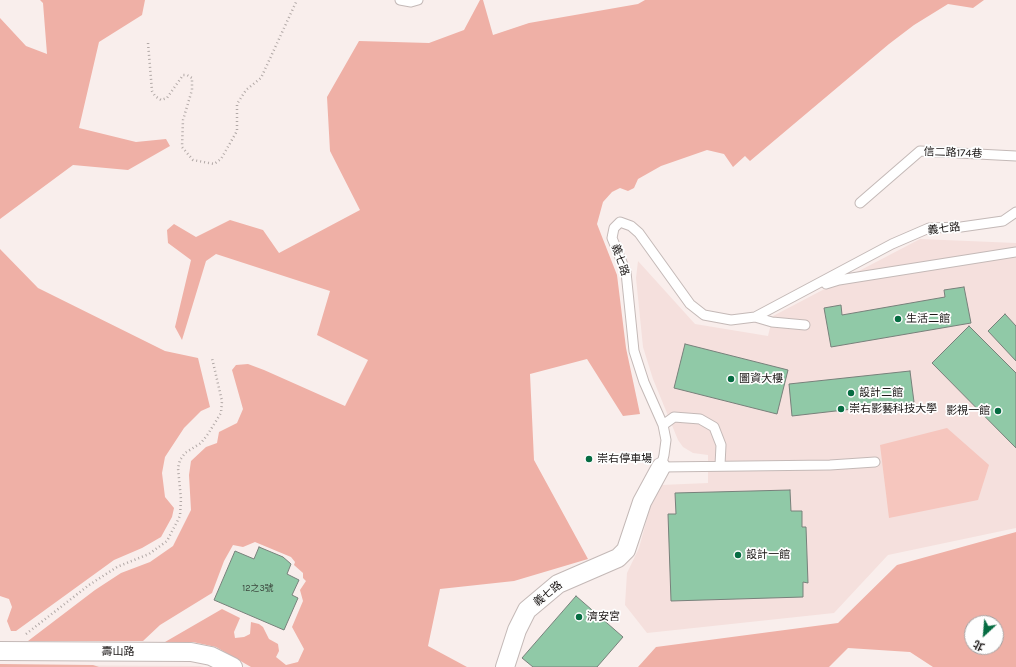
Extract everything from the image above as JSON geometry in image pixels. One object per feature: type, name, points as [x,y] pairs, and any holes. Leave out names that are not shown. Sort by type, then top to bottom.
[{"type":"street","name":"義七路","points":[[505,667],[517,630],[527,610],[558,584],[618,558],[626,550],[642,502],[660,467]]},
{"type":"street","name":"壽山路","points":[[0,651],[191,652],[211,656],[234,667]]},
{"type":"lane","points":[[400,0],[411,2],[418,0]]},
{"type":"lane","name":"信二路174巷","points":[[860,203],[920,151],[1016,156]]},
{"type":"lane","name":"義七路","points":[[660,467],[664,455],[666,440],[663,425],[644,382],[634,350],[626,272],[612,238],[614,228],[620,222],[631,226],[639,233],[690,304],[704,315],[731,320],[755,317],[892,244],[929,228],[961,227],[1003,221],[1016,212]]},
{"type":"lane","points":[[804,292],[839,280],[1016,252]]},
{"type":"lane","points":[[755,317],[772,322],[805,325]]},
{"type":"lane","points":[[663,425],[674,416],[700,418],[714,427],[721,444],[720,465]]},
{"type":"lane","points":[[660,467],[720,465],[830,465],[875,462]]},
{"type":"path","points":[[148,43],[152,91],[155,96],[161,100],[167,98],[183,75],[187,75],[192,78],[192,90],[183,120],[182,147],[193,160],[214,164],[221,159],[237,131],[237,104],[246,90],[261,78],[297,0]]},
{"type":"path","points":[[0,651],[26,634],[88,585],[117,566],[149,554],[167,541],[180,516],[181,499],[178,468],[180,460],[185,453],[201,443],[208,434],[220,412],[222,402],[212,358]]},
{"type":"shaded area","points":[[40,0],[145,0],[142,15],[99,42],[79,128],[136,142],[166,139],[170,146],[128,170],[73,165],[0,219],[0,18],[26,46],[47,54],[43,3]]},
{"type":"shaded area","points":[[480,0],[483,0],[493,35],[529,23],[638,4],[645,0],[984,0],[973,8],[948,4],[914,25],[889,44],[750,161],[745,156],[733,167],[724,154],[707,150],[661,166],[638,179],[634,188],[628,191],[620,188],[612,192],[603,202],[597,224],[617,275],[626,348],[640,414],[623,416],[587,359],[530,374],[534,460],[588,559],[514,581],[440,589],[428,646],[467,667],[251,667],[216,647],[193,642],[165,642],[222,609],[240,618],[234,632],[235,638],[244,637],[250,634],[251,622],[259,624],[263,627],[269,639],[278,644],[279,651],[276,657],[286,665],[298,662],[304,649],[292,627],[303,601],[300,590],[306,581],[303,578],[303,573],[294,565],[295,562],[291,557],[255,542],[243,547],[233,545],[224,561],[212,593],[160,625],[143,641],[28,641],[95,590],[121,573],[150,562],[173,546],[191,510],[189,475],[191,461],[206,447],[217,443],[219,432],[237,423],[243,409],[232,370],[236,365],[248,364],[264,370],[345,406],[368,360],[317,335],[330,291],[216,254],[206,261],[182,340],[175,327],[191,260],[168,243],[167,230],[174,224],[196,237],[230,220],[263,230],[279,253],[360,210],[330,151],[327,97],[359,41],[429,43],[464,30]]},
{"type":"shaded area","name":"崇右影藝科技大學","points":[[920,239],[1016,243],[1016,528],[888,555],[834,613],[647,633],[625,605],[627,573],[639,548],[652,500],[661,485],[708,483],[708,455],[693,453],[683,447],[678,440],[653,379],[643,347],[636,278],[638,261],[695,324],[768,336],[773,316]]},
{"type":"shaded area","points":[[0,249],[38,288],[165,351],[198,358],[210,407],[201,411],[184,428],[165,457],[162,473],[165,497],[174,508],[172,517],[161,537],[142,548],[114,560],[16,631],[11,631],[7,621],[12,607],[9,599],[0,596]]},
{"type":"shaded area","points":[[947,428],[989,465],[978,500],[889,518],[880,445]]},
{"type":"shaded area","points":[[1016,532],[1016,667],[933,667],[910,652],[848,648],[829,667],[638,667],[656,647],[838,623],[897,565]]},
{"type":"shaded area","points":[[0,664],[93,665],[99,667],[0,667]]},
{"type":"shaded area","points":[[0,665],[200,666],[204,667],[0,667]]},
{"type":"building","name":"生活二館","points":[[964,287],[971,323],[831,347],[824,308],[841,305],[842,315],[945,297],[944,290]]},
{"type":"building","points":[[1005,314],[1016,326],[1016,361],[988,331]]},
{"type":"building","name":"影視一館","points":[[969,326],[1016,373],[1016,448],[932,363]]},
{"type":"building","name":"圖資大樓","points":[[685,344],[788,370],[777,414],[674,388]]},
{"type":"building","name":"設計二館","points":[[910,371],[914,402],[792,416],[789,384]]},
{"type":"building","name":"設計一館","points":[[790,490],[791,511],[802,511],[802,527],[806,527],[808,583],[803,582],[803,597],[671,601],[668,514],[676,514],[675,493]]},
{"type":"building","points":[[259,547],[283,557],[291,564],[287,574],[299,580],[292,595],[298,598],[284,630],[214,600],[235,551],[254,559]]},
{"type":"building","name":"濟安宮","points":[[576,596],[623,637],[597,667],[533,667],[522,658]]},
{"type":"place","name":"生活二館","points":[[898,319]]},
{"type":"place","name":"圖資大樓","points":[[731,379]]},
{"type":"place","name":"設計二館","points":[[851,393]]},
{"type":"place","name":"崇右影藝科技大學","points":[[841,409]]},
{"type":"place","name":"影視一館","points":[[998,411]]},
{"type":"place","name":"崇右停車場","points":[[589,459]]},
{"type":"place","name":"設計一館","points":[[738,555]]},
{"type":"place","name":"濟安宮","points":[[579,617]]}]
